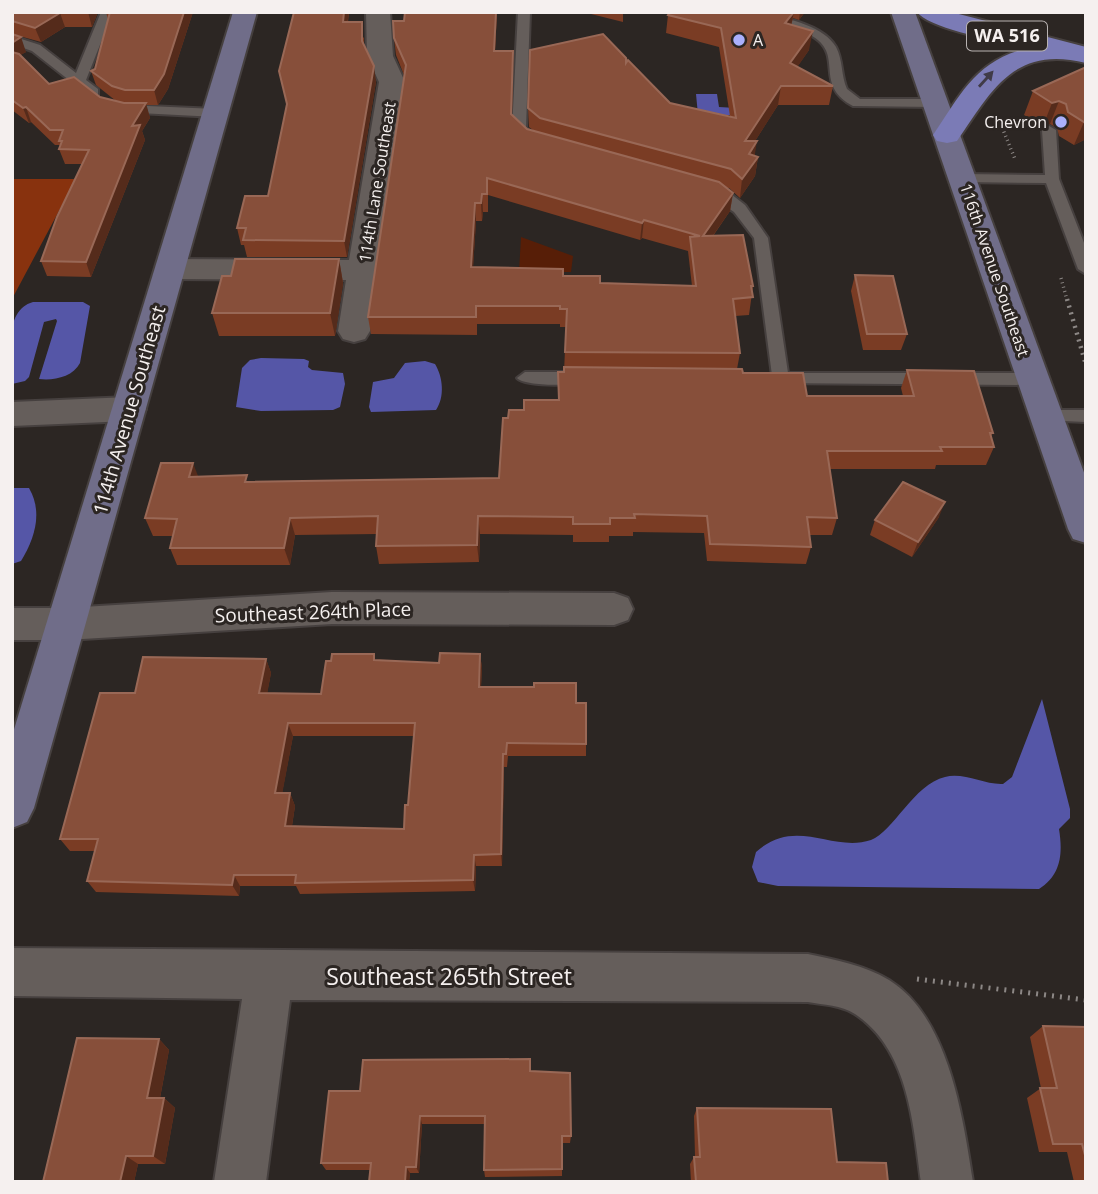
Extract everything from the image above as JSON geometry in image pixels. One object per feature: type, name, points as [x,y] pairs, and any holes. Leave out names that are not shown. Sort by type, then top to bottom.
[{"type":"main road","name":"WA 516","points":[[929,12],[955,23],[1074,53]]},
{"type":"main road","name":"WA 516","points":[[997,12],[1086,35]]},
{"type":"main road","points":[[947,135],[982,80],[999,66],[1019,58],[1074,53]]},
{"type":"street","name":"114th Avenue Southeast","points":[[12,808],[245,12]]},
{"type":"street","name":"114th Lane Southeast","points":[[355,331],[392,82],[380,56],[378,12]]},
{"type":"street","name":"116th Avenue Southeast","points":[[903,12],[1086,528]]},
{"type":"street","name":"114th Lane Southeast","points":[[170,269],[363,270]]},
{"type":"street","points":[[12,414],[129,409]]},
{"type":"street","name":"Southeast 264th Place","points":[[12,624],[66,624],[332,608],[614,609]]},
{"type":"street","name":"Southeast 265th Street","points":[[12,972],[808,978],[847,985],[881,1004],[904,1030],[925,1071],[939,1123],[947,1182]]},
{"type":"street","points":[[240,1182],[269,976]]},
{"type":"lane","points":[[79,81],[107,12]]},
{"type":"lane","points":[[524,12],[519,129],[534,142],[547,145]]},
{"type":"lane","points":[[736,12],[808,30],[822,37],[829,45],[840,93],[846,99],[858,103],[936,103]]},
{"type":"lane","points":[[12,40],[36,48],[104,102],[129,111],[216,113]]},
{"type":"lane","points":[[1049,130],[1052,179],[1086,269]]},
{"type":"lane","points":[[963,178],[1052,179]]},
{"type":"lane","points":[[698,187],[723,194],[751,219],[761,238],[774,379],[1033,379]]},
{"type":"lane","points":[[526,378],[606,378]]},
{"type":"lane","points":[[1046,416],[1086,416]]},
{"type":"path","points":[[881,1004],[901,980],[920,978],[1086,1000]]},
{"type":"shaded area","points":[[696,94],[717,94],[719,107],[736,108],[737,115],[698,115]]},
{"type":"shaded area","points":[[12,179],[76,179],[12,299]]},
{"type":"shaded area","points":[[521,237],[573,256],[571,272],[519,272]]},
{"type":"shaded area","points":[[33,302],[83,302],[90,306],[80,363],[73,372],[62,377],[39,379],[57,321],[44,322],[29,377],[25,381],[12,384],[10,349],[13,325],[23,307]]},
{"type":"shaded area","points":[[304,359],[309,361],[308,367],[312,370],[343,373],[345,384],[340,407],[333,410],[261,411],[236,407],[242,368],[250,360]]},
{"type":"shaded area","points":[[425,361],[435,364],[441,381],[441,399],[436,410],[371,412],[369,407],[373,382],[394,378],[405,363]]},
{"type":"shaded area","points":[[12,488],[29,488],[36,506],[36,525],[21,561],[12,564]]},
{"type":"shaded area","points":[[1042,699],[1070,818],[1059,829],[1061,847],[1056,870],[1039,889],[778,886],[758,882],[752,867],[756,852],[771,842],[800,836],[857,843],[871,840],[887,828],[923,789],[934,781],[959,776],[1003,784],[1012,777]]},
{"type":"building","points":[[12,12],[88,12],[60,13],[35,28],[12,21]]},
{"type":"building","points":[[110,12],[184,12],[164,74],[154,90],[125,90],[112,86],[91,71],[95,69]]},
{"type":"building","points":[[294,12],[344,12],[343,22],[362,22],[362,41],[374,66],[344,241],[243,240],[246,228],[237,228],[245,196],[268,196],[287,104],[279,71]]},
{"type":"building","points":[[405,12],[496,12],[494,51],[513,51],[511,114],[527,129],[719,182],[733,193],[703,236],[743,235],[753,297],[733,299],[740,353],[565,352],[567,309],[560,309],[560,306],[476,306],[476,317],[368,317],[406,65],[394,38],[393,21],[404,21]],"holes":[[[487,178],[642,223],[644,220],[700,236],[690,237],[696,286],[600,283],[600,276],[563,276],[563,269],[471,267],[475,203],[481,203],[482,194],[487,194]]]},
{"type":"building","points":[[670,12],[794,12],[785,23],[813,31],[790,63],[833,86],[781,86],[745,141],[757,141],[749,154],[758,157],[742,179],[731,169],[540,118],[528,108],[530,50],[603,34],[626,58],[626,63],[628,60],[670,103],[736,118],[721,28],[668,15]]},
{"type":"building","points":[[12,34],[21,37],[12,43]]},
{"type":"building","points":[[12,52],[19,54],[49,84],[74,77],[100,97],[124,103],[146,103],[132,126],[140,125],[86,262],[41,261],[57,217],[89,150],[59,149],[63,130],[50,130],[26,107],[23,108],[12,100]]},
{"type":"building","points":[[1086,67],[1084,122],[1068,112],[1066,104],[1059,101],[1052,103],[1033,91]]},
{"type":"building","points":[[235,259],[339,259],[330,313],[212,313],[222,276],[231,276]]},
{"type":"building","points":[[855,275],[893,276],[907,334],[867,334]]},
{"type":"building","points":[[564,367],[742,369],[743,373],[803,373],[807,396],[914,396],[907,370],[974,371],[993,433],[990,433],[994,447],[940,447],[942,451],[827,451],[837,518],[807,517],[811,547],[710,544],[707,516],[634,514],[635,518],[610,518],[610,524],[573,524],[573,517],[478,516],[477,545],[376,546],[378,516],[290,518],[284,548],[170,548],[177,519],[145,518],[161,463],[193,463],[189,477],[247,475],[245,482],[499,478],[503,418],[508,418],[509,410],[524,410],[524,400],[559,400],[558,372],[564,372]]},
{"type":"building","points":[[903,482],[945,502],[918,542],[875,520]]},
{"type":"building","points":[[440,653],[480,654],[479,687],[534,687],[534,683],[576,683],[576,703],[586,703],[586,744],[507,743],[506,754],[503,754],[501,854],[474,855],[473,880],[295,883],[296,875],[234,875],[232,885],[87,881],[98,839],[60,839],[100,693],[135,693],[143,657],[266,659],[259,693],[321,694],[326,661],[331,661],[332,654],[374,654],[374,660],[439,663]],"holes":[[[288,723],[415,723],[404,829],[285,826],[290,793],[275,793]]]},
{"type":"building","points":[[1043,1026],[1086,1027],[1086,1159],[1082,1144],[1053,1144],[1040,1088],[1057,1088]]},
{"type":"building","points":[[77,1038],[159,1039],[147,1098],[164,1098],[153,1156],[126,1156],[120,1182],[43,1182]]},
{"type":"building","points":[[530,1059],[530,1071],[570,1073],[571,1136],[562,1136],[562,1169],[484,1170],[485,1116],[420,1116],[416,1167],[406,1167],[405,1182],[369,1182],[371,1163],[321,1163],[329,1091],[360,1091],[363,1060]]},
{"type":"building","points":[[697,1108],[831,1109],[837,1162],[886,1163],[888,1182],[696,1182],[694,1157],[700,1157]]},
{"type":"place","name":"A","points":[[739,40]]},
{"type":"place","name":"Chevron","points":[[1061,122]]}]
